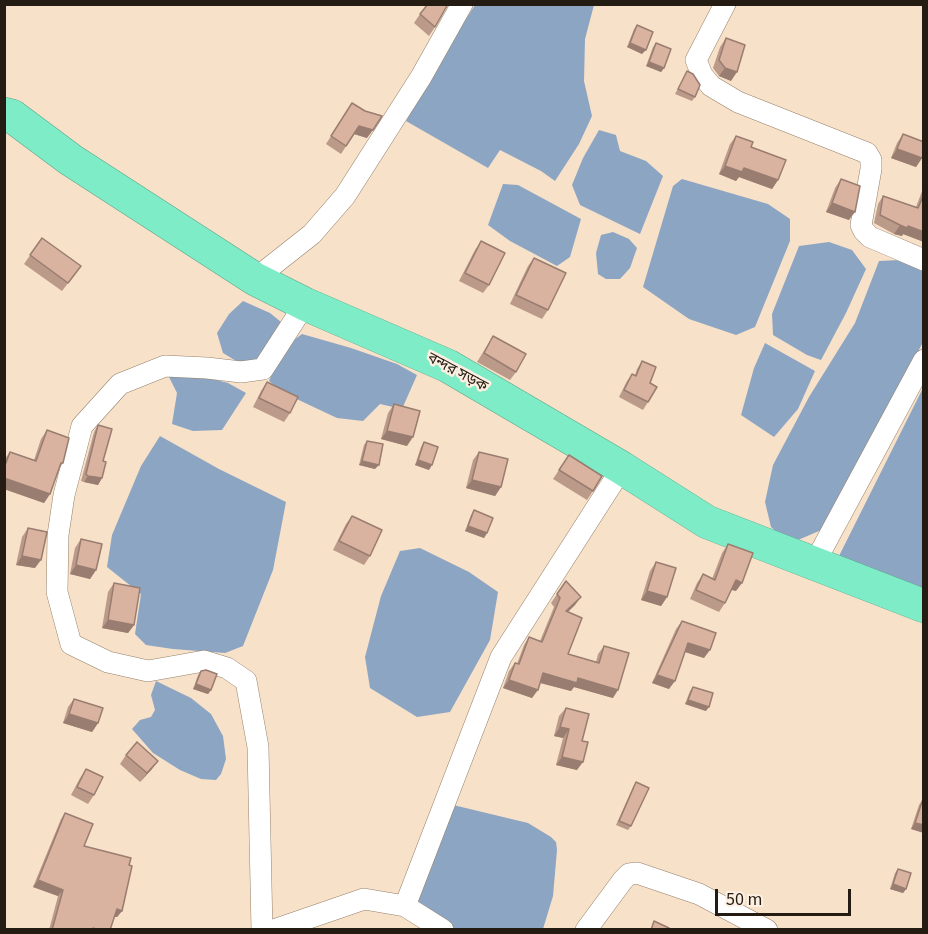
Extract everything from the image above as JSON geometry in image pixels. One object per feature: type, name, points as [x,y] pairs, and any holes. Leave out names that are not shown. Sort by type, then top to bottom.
[{"type":"highway","name":"বন্দর সড়ক","points":[[4,114],[12,116],[71,160],[255,279],[305,304],[448,366],[622,468],[707,522],[924,606]]},
{"type":"street","points":[[255,279],[312,234],[345,196],[421,77],[462,4]]},
{"type":"street","points":[[725,4],[696,60],[702,75],[711,86],[738,102],[867,153],[871,160],[871,169],[861,225],[864,231],[870,237],[924,260]]},
{"type":"street","points":[[262,930],[258,747],[246,681],[227,668],[204,661],[148,671],[108,662],[71,644],[57,592],[58,535],[64,495],[82,426],[120,384],[165,366],[241,372],[262,369],[305,304]]},
{"type":"street","points":[[814,564],[924,360]]},
{"type":"street","points":[[405,906],[501,657],[622,468]]},
{"type":"street","points":[[586,930],[623,880],[629,874],[636,873],[699,894],[767,930]]},
{"type":"street","points":[[274,930],[364,899],[405,906],[443,930]]},
{"type":"water","points":[[475,5],[594,5],[585,39],[584,81],[592,116],[579,144],[555,181],[541,171],[500,150],[488,168],[406,121],[429,75]]},
{"type":"water","points":[[599,130],[616,135],[620,151],[646,161],[663,176],[640,234],[580,205],[572,185],[583,158]]},
{"type":"water","points":[[682,179],[768,204],[790,219],[790,241],[755,327],[736,335],[689,319],[643,287],[673,186]]},
{"type":"water","points":[[503,184],[518,185],[581,219],[570,257],[557,266],[510,241],[488,225]]},
{"type":"water","points":[[613,232],[629,239],[637,248],[630,268],[620,279],[606,279],[598,274],[596,253],[601,235]]},
{"type":"water","points":[[829,242],[852,250],[866,269],[821,360],[807,355],[773,335],[772,314],[799,246]]},
{"type":"water","points":[[900,260],[924,270],[923,342],[826,528],[798,540],[780,535],[771,527],[765,502],[773,465],[809,397],[855,323],[879,261]]},
{"type":"water","points":[[243,301],[270,313],[281,322],[257,360],[241,364],[223,353],[217,333],[229,314]]},
{"type":"water","points":[[302,334],[397,364],[417,375],[402,409],[380,404],[363,421],[337,418],[286,394],[269,381],[282,349]]},
{"type":"water","points":[[765,343],[815,371],[798,409],[774,437],[741,415],[754,368]]},
{"type":"water","points":[[190,373],[228,383],[246,393],[222,430],[193,431],[172,424],[177,393],[168,375]]},
{"type":"water","points":[[923,388],[923,589],[837,560]]},
{"type":"water","points":[[160,436],[219,469],[286,502],[273,570],[243,646],[225,653],[146,645],[135,634],[141,594],[107,567],[112,535],[141,466]]},
{"type":"water","points":[[420,548],[469,572],[498,592],[490,640],[450,712],[417,717],[370,688],[365,657],[381,596],[400,551]]},
{"type":"water","points":[[156,681],[191,698],[211,714],[223,736],[226,759],[221,774],[216,780],[201,779],[180,770],[153,753],[132,729],[140,720],[151,717],[155,710],[151,695]]},
{"type":"water","points":[[449,804],[528,823],[556,842],[553,896],[543,929],[455,929],[415,902]]},
{"type":"building","points":[[428,4],[448,4],[435,27],[420,14]]},
{"type":"building","points":[[637,25],[653,32],[646,50],[630,43]]},
{"type":"building","points":[[726,38],[745,45],[737,72],[725,68],[719,60]]},
{"type":"building","points":[[656,43],[671,49],[664,68],[649,62]]},
{"type":"building","points":[[687,71],[693,74],[700,85],[695,97],[678,89]]},
{"type":"building","points":[[352,103],[365,111],[382,116],[373,130],[359,126],[346,146],[331,136]]},
{"type":"building","points":[[903,134],[924,142],[922,158],[897,149]]},
{"type":"building","points":[[736,136],[753,142],[751,147],[786,160],[778,180],[744,168],[742,172],[725,166]]},
{"type":"building","points":[[841,179],[860,186],[855,212],[832,203]]},
{"type":"building","points":[[924,194],[924,232],[908,226],[907,228],[880,215],[883,196],[918,208]]},
{"type":"building","points":[[42,238],[81,266],[68,283],[30,255]]},
{"type":"building","points":[[481,241],[505,253],[489,285],[465,273]]},
{"type":"building","points":[[534,258],[566,273],[548,310],[516,295]]},
{"type":"building","points":[[493,336],[526,354],[516,372],[484,353]]},
{"type":"building","points":[[642,361],[656,367],[650,383],[657,387],[648,402],[624,390],[632,374],[636,376]]},
{"type":"building","points":[[267,382],[298,397],[290,413],[259,398]]},
{"type":"building","points":[[394,404],[420,411],[413,437],[387,431]]},
{"type":"building","points":[[98,425],[112,429],[103,461],[106,462],[102,478],[86,474]]},
{"type":"building","points":[[47,430],[69,438],[63,463],[61,463],[50,494],[4,478],[4,468],[10,452],[36,461]]},
{"type":"building","points":[[367,441],[383,444],[379,465],[362,461]]},
{"type":"building","points":[[424,442],[438,447],[432,465],[418,460]]},
{"type":"building","points":[[479,452],[508,459],[501,487],[472,480]]},
{"type":"building","points":[[569,455],[602,476],[593,491],[559,470]]},
{"type":"building","points":[[474,510],[493,518],[487,533],[468,526]]},
{"type":"building","points":[[352,516],[382,530],[370,556],[339,541]]},
{"type":"building","points":[[28,528],[47,532],[41,560],[22,556]]},
{"type":"building","points":[[81,539],[102,544],[96,570],[76,565]]},
{"type":"building","points":[[728,544],[753,553],[742,583],[736,580],[725,603],[696,590],[703,574],[715,580]]},
{"type":"building","points":[[656,562],[676,568],[667,597],[647,591]]},
{"type":"building","points":[[566,581],[581,597],[566,611],[582,618],[568,654],[599,663],[604,646],[629,653],[618,690],[578,678],[577,683],[543,673],[538,690],[509,680],[515,663],[519,664],[529,637],[542,642],[560,598],[557,594]]},
{"type":"building","points":[[114,583],[140,588],[134,625],[108,620]]},
{"type":"building","points":[[682,621],[716,633],[710,650],[688,643],[675,681],[657,675]]},
{"type":"building","points":[[206,670],[217,674],[211,690],[196,684],[201,671]]},
{"type":"building","points":[[693,687],[713,693],[709,707],[688,700]]},
{"type":"building","points":[[74,699],[103,708],[98,723],[69,714]]},
{"type":"building","points":[[566,708],[589,714],[582,741],[588,742],[583,762],[562,757],[569,729],[560,727]]},
{"type":"building","points":[[137,742],[158,761],[147,773],[126,755]]},
{"type":"building","points":[[86,769],[103,777],[94,795],[77,787]]},
{"type":"building","points":[[636,782],[649,788],[631,826],[619,821]]},
{"type":"building","points":[[924,799],[924,825],[915,823]]},
{"type":"building","points":[[65,813],[93,824],[84,846],[131,858],[129,865],[132,866],[122,911],[117,909],[110,930],[93,928],[92,930],[52,930],[63,890],[38,880]]},
{"type":"building","points":[[898,869],[911,873],[906,889],[893,884]]},
{"type":"building","points":[[654,921],[669,928],[668,930],[651,930]]}]
